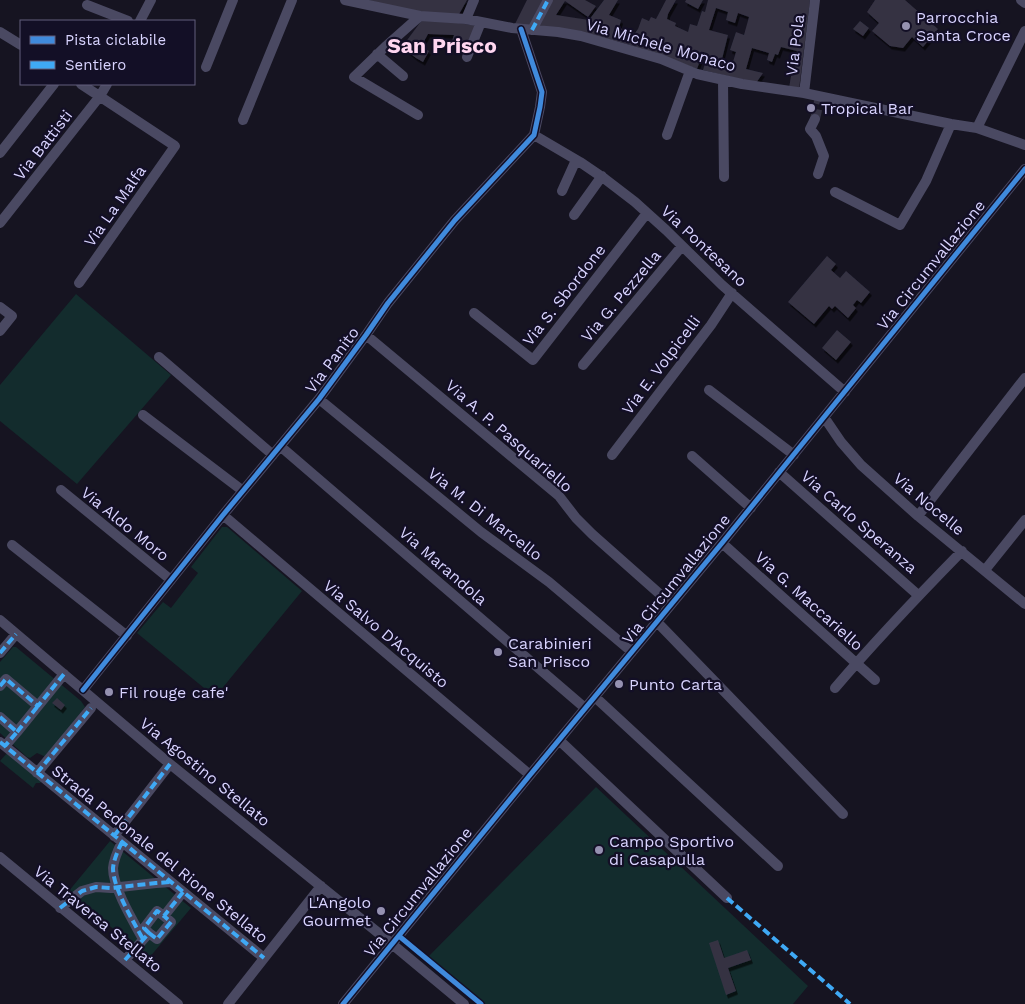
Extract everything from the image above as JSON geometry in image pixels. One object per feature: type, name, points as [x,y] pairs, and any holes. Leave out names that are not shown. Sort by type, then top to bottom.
[{"type":"street","points":[[141,20],[151,0]]},
{"type":"street","points":[[206,67],[233,0]]},
{"type":"street","points":[[242,120],[292,0]]},
{"type":"street","name":"Via Michele Monaco","points":[[345,0],[420,16],[466,20],[581,36],[661,59],[697,74],[976,128],[1025,145]]},
{"type":"street","points":[[466,20],[474,0]]},
{"type":"street","points":[[532,30],[548,0]]},
{"type":"street","name":"Via Pola","points":[[804,94],[815,0]]},
{"type":"street","points":[[1021,0],[1025,3]]},
{"type":"street","points":[[87,5],[125,20]]},
{"type":"street","points":[[418,115],[354,77],[420,16]]},
{"type":"street","points":[[467,57],[481,22]]},
{"type":"street","points":[[521,29],[542,92],[534,135]]},
{"type":"street","points":[[976,128],[1025,31]]},
{"type":"street","points":[[0,32],[20,44]]},
{"type":"street","points":[[377,54],[403,76]]},
{"type":"street","points":[[667,135],[690,71]]},
{"type":"street","points":[[723,80],[724,177]]},
{"type":"street","points":[[0,153],[53,85]]},
{"type":"street","points":[[83,85],[100,96]]},
{"type":"street","name":"Via Battisti","points":[[0,223],[100,96],[106,85]]},
{"type":"street","name":"Via La Malfa","points":[[79,284],[176,146],[100,96]]},
{"type":"street","points":[[815,119],[810,129],[816,136],[824,156],[818,174]]},
{"type":"street","points":[[835,192],[900,225],[926,181],[951,124]]},
{"type":"street","name":"Via Pontesano","points":[[534,135],[602,176],[647,213],[732,293],[845,392]]},
{"type":"street","name":"Via Panito","points":[[83,690],[223,515],[277,451],[366,335],[388,303],[455,220],[534,135]]},
{"type":"street","points":[[562,192],[576,160]]},
{"type":"street","name":"Via Circumvallazione","points":[[343,1004],[751,508],[1025,169]]},
{"type":"street","points":[[574,215],[602,176]]},
{"type":"street","name":"Via S. Sbordone","points":[[474,313],[533,360],[647,213]]},
{"type":"street","name":"Via G. Pezzella","points":[[583,365],[682,246]]},
{"type":"street","name":"Via E. Volpicelli","points":[[612,454],[712,325],[732,293]]},
{"type":"street","points":[[0,307],[12,316],[0,331]]},
{"type":"street","name":"Via A. P. Pasquariello","points":[[366,335],[559,496],[586,528],[671,604]]},
{"type":"street","name":"Via Marandola","points":[[159,357],[277,451],[586,708]]},
{"type":"street","points":[[918,516],[1025,378]]},
{"type":"street","points":[[709,390],[794,454]]},
{"type":"street","name":"Via M. Di Marcello","points":[[318,399],[481,532],[549,582],[632,652]]},
{"type":"street","points":[[143,415],[243,491]]},
{"type":"street","name":"Via Nocelle","points":[[824,417],[841,442],[861,465],[918,516],[1025,604]]},
{"type":"street","points":[[692,456],[751,508]]},
{"type":"street","name":"Via Carlo Speranza","points":[[779,472],[918,595]]},
{"type":"street","name":"Via Aldo Moro","points":[[61,490],[171,580]]},
{"type":"street","name":"Via Salvo D'Acquisto","points":[[223,515],[530,775]]},
{"type":"street","points":[[984,570],[1025,520]]},
{"type":"street","name":"Via G. Maccariello","points":[[722,543],[876,680]]},
{"type":"street","points":[[12,545],[127,636]]},
{"type":"street","points":[[835,688],[918,595],[962,551]]},
{"type":"street","name":"Via Agostino Stellato","points":[[0,620],[170,764],[464,1004]]},
{"type":"street","points":[[657,622],[843,814]]},
{"type":"street","points":[[0,653],[16,634]]},
{"type":"street","points":[[3,744],[17,732],[64,674]]},
{"type":"street","points":[[0,686],[6,679],[38,706]]},
{"type":"street","points":[[595,697],[778,866]]},
{"type":"street","name":"Strada Pedonale del Rione Stellato","points":[[37,772],[91,708]]},
{"type":"street","points":[[0,717],[17,732]]},
{"type":"street","points":[[559,740],[727,898]]},
{"type":"street","name":"Strada Pedonale del Rione Stellato","points":[[3,744],[264,958]]},
{"type":"street","points":[[146,936],[117,888],[113,869],[118,839],[170,764]]},
{"type":"street","name":"Via Traversa Stellato","points":[[0,857],[178,1004]]},
{"type":"street","points":[[60,908],[82,891],[96,887],[117,888],[171,882]]},
{"type":"street","points":[[228,1004],[321,886]]},
{"type":"street","points":[[146,936],[144,928],[157,911],[164,916],[183,892]]},
{"type":"street","points":[[125,960],[146,936]]},
{"type":"green space","points":[[76,294],[171,375],[77,484],[0,421],[0,385]]},
{"type":"green space","points":[[222,527],[227,527],[302,591],[215,697],[137,633],[163,602],[171,608],[198,573],[191,567]]},
{"type":"green space","points":[[13,647],[16,647],[81,701],[85,707],[46,757],[37,753],[30,758],[27,757],[0,733],[0,662]]},
{"type":"green space","points":[[7,753],[42,781],[36,783],[33,788],[0,761]]},
{"type":"green space","name":"Campo Sportivo di Casapulla","points":[[596,787],[808,986],[793,1004],[479,1004],[425,960]]},
{"type":"green space","points":[[110,841],[191,908],[149,958],[68,892]]},
{"type":"building","points":[[367,0],[467,0],[458,16],[422,13]]},
{"type":"building","points":[[527,0],[585,0],[596,6],[588,17],[565,1],[556,15],[589,20],[604,0],[618,0],[609,15],[621,20],[619,28],[635,33],[642,18],[649,21],[651,17],[656,19],[666,0],[676,0],[667,19],[676,23],[675,26],[688,32],[690,24],[697,26],[702,11],[705,12],[708,0],[810,0],[799,89],[789,88],[797,51],[781,47],[778,55],[775,54],[772,62],[767,60],[769,53],[752,48],[746,69],[763,73],[756,83],[703,70],[708,54],[703,52],[697,69],[657,53],[620,42],[583,33],[515,24]],"holes":[[[716,8],[728,12],[726,20],[735,23],[738,13],[749,17],[744,35],[736,32],[730,50],[736,52],[732,65],[721,63],[728,35],[709,30]]]},
{"type":"building","points":[[686,0],[703,0],[698,9],[685,2]]},
{"type":"building","name":"Parrocchia Santa Croce","points":[[875,0],[905,0],[938,29],[923,47],[912,37],[903,48],[890,46],[872,31],[879,23],[867,12]]},
{"type":"building","points":[[422,20],[477,26],[469,46],[452,41],[454,35],[428,34],[421,47],[429,51],[423,62],[402,47]]},
{"type":"building","points":[[860,21],[869,28],[863,36],[853,29]]},
{"type":"building","points":[[827,256],[836,264],[831,270],[840,278],[846,271],[870,292],[861,303],[857,300],[853,305],[856,308],[848,318],[835,306],[832,309],[829,306],[814,324],[788,302]]},
{"type":"building","points":[[837,330],[851,342],[836,360],[822,348]]},
{"type":"building","points":[[57,698],[65,705],[61,710],[52,703]]},
{"type":"building","points":[[718,940],[724,958],[747,950],[751,960],[728,968],[736,991],[726,995],[709,943]]},
{"type":"tunnel","points":[[815,119],[820,97]]},
{"type":"marked path","points":[[532,30],[548,0]]},
{"type":"marked path","points":[[0,653],[16,634]]},
{"type":"marked path","points":[[0,686],[6,679],[38,706],[64,674]]},
{"type":"marked path","points":[[17,732],[38,706]]},
{"type":"marked path","points":[[37,773],[91,708]]},
{"type":"marked path","points":[[0,717],[17,732],[5,746]]},
{"type":"marked path","points":[[0,742],[264,958]]},
{"type":"marked path","points":[[114,836],[170,764]]},
{"type":"marked path","points":[[122,842],[114,861],[114,876],[124,904],[143,939]]},
{"type":"marked path","points":[[60,908],[82,891],[96,887],[111,888],[171,882]]},
{"type":"marked path","points":[[125,960],[149,933],[144,928],[157,911],[164,916],[183,892]]},
{"type":"marked path","points":[[727,898],[850,1004]]},
{"type":"marked path","points":[[149,933],[157,939],[171,922],[164,916]]},
{"type":"cycle path","points":[[83,690],[319,399],[388,303],[455,220],[534,135],[542,92],[521,29]]},
{"type":"cycle path","points":[[343,1004],[722,543],[1025,169]]},
{"type":"cycle path","points":[[399,936],[481,1004]]},
{"type":"place","name":"Parrocchia Santa Croce","points":[[906,26]]},
{"type":"place","name":"Tropical Bar","points":[[811,108]]},
{"type":"place","name":"Carabinieri San Prisco","points":[[498,652]]},
{"type":"place","name":"Punto Carta","points":[[619,684]]},
{"type":"place","name":"Fil rouge cafe'","points":[[109,692]]},
{"type":"place","name":"Campo Sportivo di Casapulla","points":[[599,850]]},
{"type":"place","name":"L'Angolo Gourmet","points":[[381,911]]},
{"type":"district","name":"San Prisco","points":[[442,45]]}]
